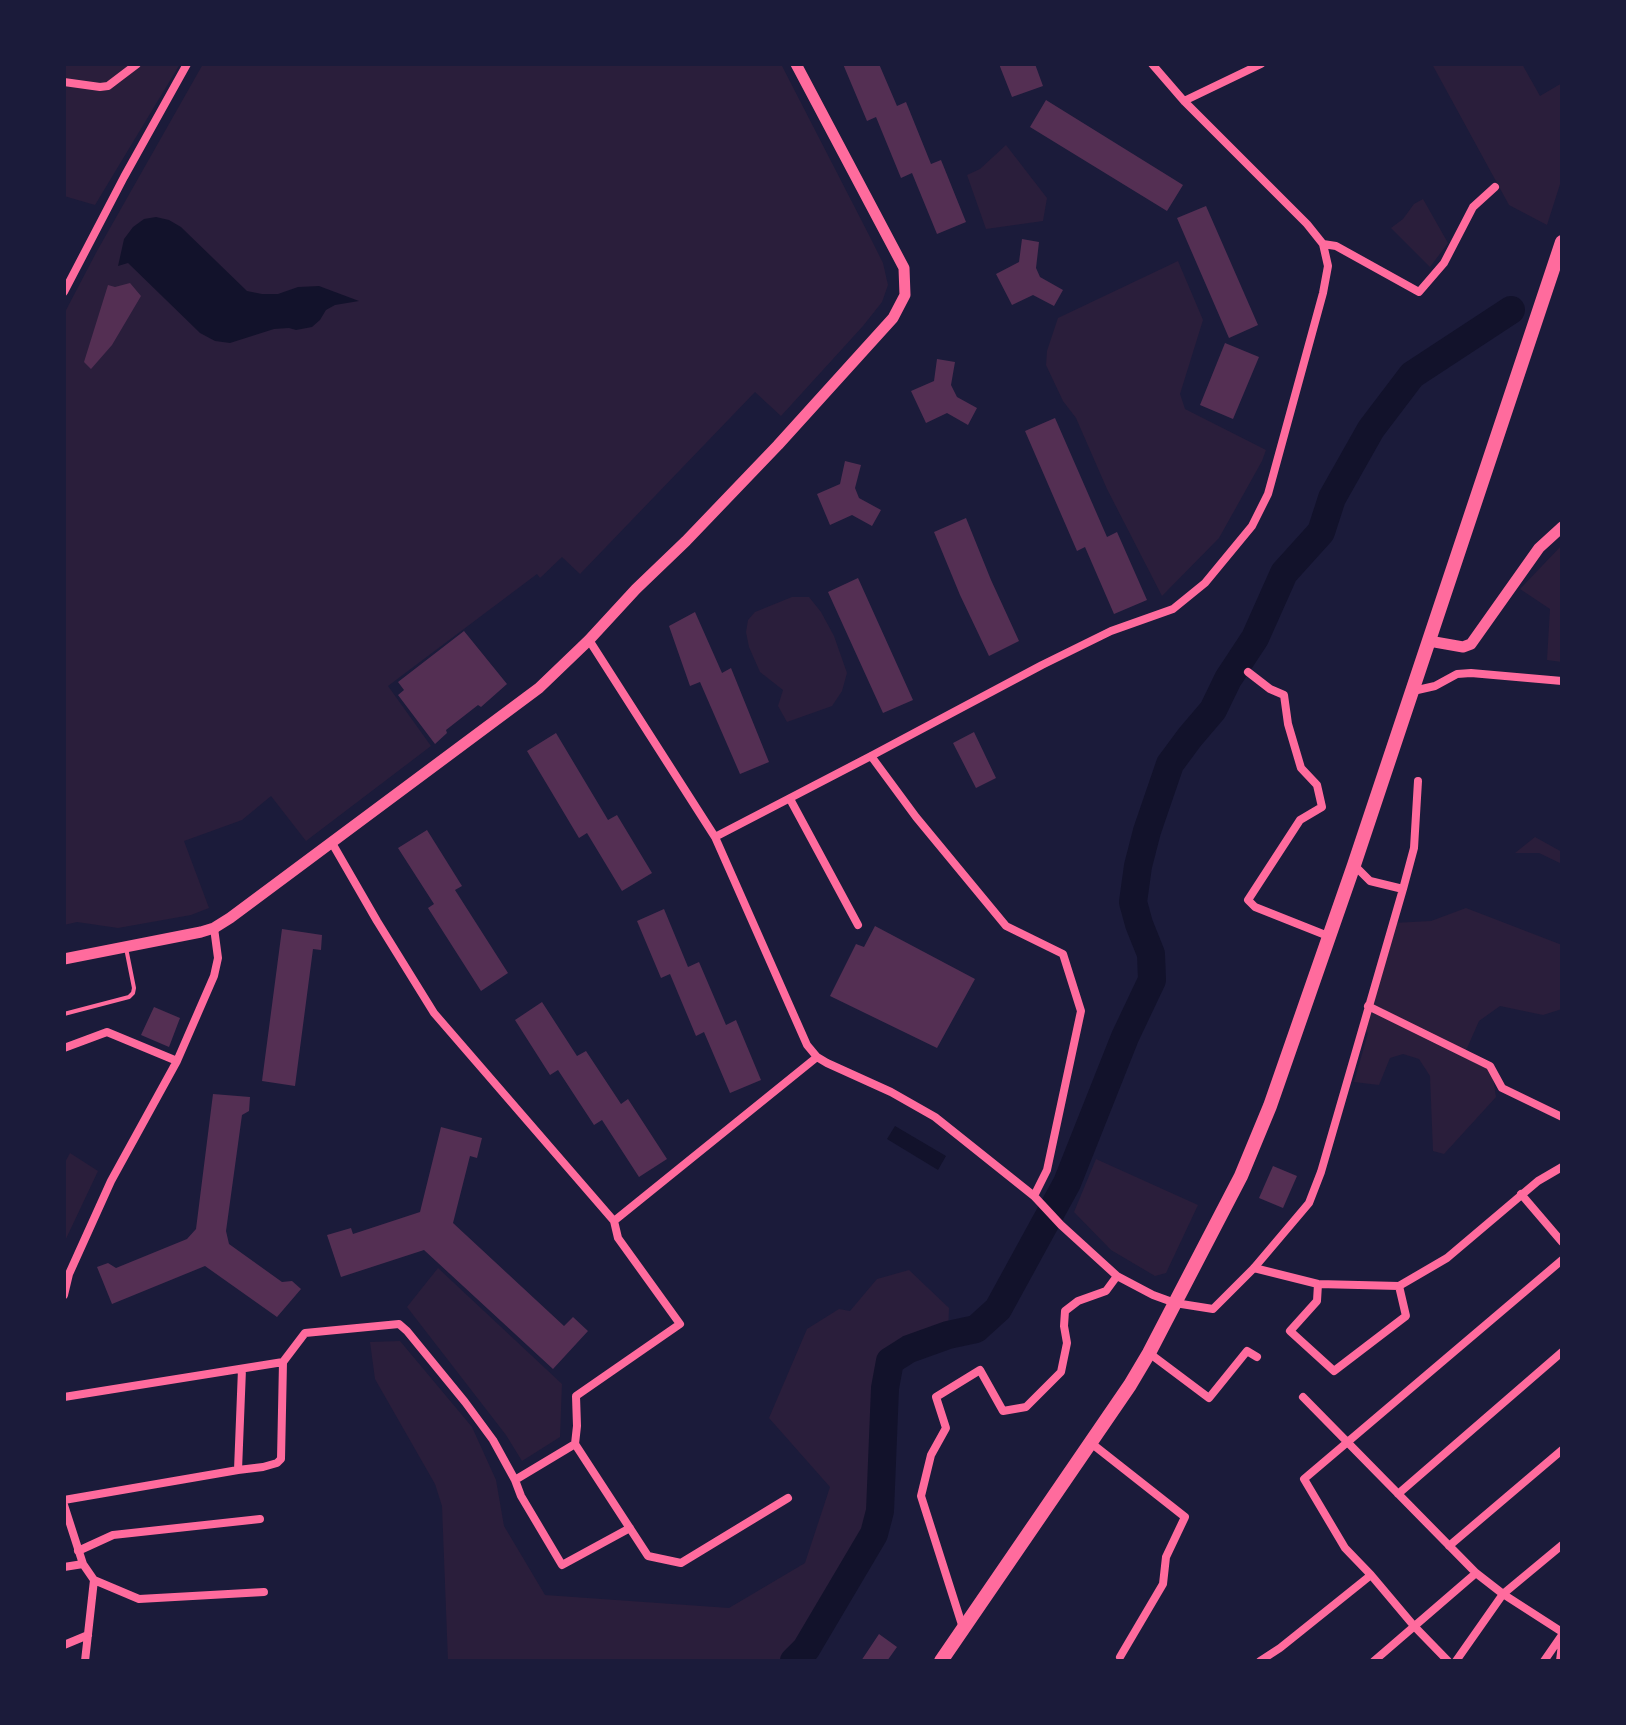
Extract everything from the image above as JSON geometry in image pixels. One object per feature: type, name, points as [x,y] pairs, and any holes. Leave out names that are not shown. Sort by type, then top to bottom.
[{"type":"main road","points":[[941,1661],[1130,1385],[1241,1176],[1270,1106],[1354,865],[1562,242]]},
{"type":"street","points":[[64,82],[108,86],[137,64]]},
{"type":"street","points":[[64,292],[187,64]]},
{"type":"street","points":[[64,959],[214,928],[535,691],[686,541],[893,318],[905,295],[904,268],[796,64]]},
{"type":"street","points":[[715,837],[1111,631],[1173,609],[1205,583],[1252,526],[1268,494],[1328,266],[1323,244],[1307,224],[1184,101],[1152,64]]},
{"type":"street","points":[[1184,101],[1261,64]]},
{"type":"street","points":[[1323,244],[1336,246],[1419,292],[1444,263],[1473,207],[1495,187]]},
{"type":"street","points":[[1429,641],[1463,647],[1471,644],[1539,548],[1562,527]]},
{"type":"street","points":[[589,640],[715,837],[807,1045],[817,1057],[935,1117],[1037,1199],[1117,1276],[1175,1303],[1213,1309],[1254,1268],[1309,1203],[1321,1172],[1414,848],[1418,781]]},
{"type":"street","points":[[1248,672],[1270,689],[1284,695],[1288,724],[1301,768],[1317,785],[1322,807],[1300,820],[1248,900],[1255,907],[1328,936]]},
{"type":"street","points":[[1413,691],[1435,686],[1457,674],[1471,673],[1562,681]]},
{"type":"street","points":[[871,756],[916,817],[1006,926],[1063,954],[1081,1011],[1047,1170],[1037,1199]]},
{"type":"street","points":[[790,799],[858,925]]},
{"type":"street","points":[[332,843],[434,1013],[614,1221],[618,1238],[680,1324],[576,1396],[575,1444],[648,1556],[681,1563],[788,1498]]},
{"type":"street","points":[[1354,865],[1370,881],[1403,889]]},
{"type":"street","points":[[64,1295],[69,1274],[111,1181],[177,1061],[214,976],[218,958],[214,928]]},
{"type":"street","points":[[1368,1006],[1490,1066],[1502,1088],[1562,1117]]},
{"type":"street","points":[[64,1048],[107,1032],[177,1061]]},
{"type":"street","points":[[614,1221],[817,1057]]},
{"type":"street","points":[[1254,1268],[1318,1284],[1399,1286],[1447,1258],[1521,1194],[1562,1167]]},
{"type":"street","points":[[1521,1194],[1562,1242]]},
{"type":"street","points":[[1448,1661],[1345,1548],[1304,1479],[1562,1260]]},
{"type":"street","points":[[964,1629],[921,1496],[931,1455],[946,1428],[936,1397],[980,1370],[1003,1411],[1026,1407],[1061,1372],[1067,1343],[1065,1311],[1078,1301],[1106,1291],[1117,1276]]},
{"type":"street","points":[[1318,1284],[1317,1301],[1290,1331],[1334,1371],[1406,1316],[1399,1286]]},
{"type":"street","points":[[264,1592],[139,1599],[94,1580],[78,1551],[64,1502],[277,1463],[281,1459],[283,1362],[305,1333],[392,1323],[399,1324],[407,1331],[493,1440],[521,1496],[562,1565],[630,1528]]},
{"type":"street","points":[[1149,1353],[1209,1398],[1247,1351],[1257,1357]]},
{"type":"street","points":[[1398,1494],[1562,1352]]},
{"type":"street","points":[[64,1397],[283,1362]]},
{"type":"street","points":[[238,1470],[242,1369]]},
{"type":"street","points":[[1303,1397],[1476,1573],[1562,1634],[1544,1661]]},
{"type":"street","points":[[1091,1443],[1185,1517],[1166,1557],[1163,1584],[1120,1657]]},
{"type":"street","points":[[515,1480],[575,1444]]},
{"type":"street","points":[[1449,1546],[1562,1450]]},
{"type":"street","points":[[78,1551],[113,1535],[260,1519]]},
{"type":"street","points":[[1456,1661],[1503,1594],[1562,1545]]},
{"type":"street","points":[[64,1567],[83,1564]]},
{"type":"street","points":[[1374,1661],[1476,1573]]},
{"type":"street","points":[[1260,1661],[1371,1575]]},
{"type":"street","points":[[85,1661],[94,1580]]},
{"type":"street","points":[[64,1645],[88,1635]]},
{"type":"street","points":[[1560,1661],[1562,1644]]},
{"type":"lane","points":[[64,1014],[129,997],[133,993],[125,946]]},
{"type":"shaded area","points":[[64,64],[180,64],[95,205],[64,196]]},
{"type":"shaded area","points":[[203,64],[781,64],[883,263],[888,285],[882,302],[863,326],[781,416],[755,392],[580,574],[562,557],[540,578],[537,574],[388,686],[431,746],[306,841],[271,796],[242,820],[184,841],[209,908],[191,915],[118,928],[77,922],[64,925],[64,314]]},
{"type":"shaded area","points":[[1432,64],[1522,64],[1540,96],[1562,83],[1562,178],[1547,225],[1509,205]]},
{"type":"shaded area","points":[[1006,145],[1047,198],[1043,221],[986,229],[967,175],[980,169]]},
{"type":"shaded area","points":[[1423,199],[1448,243],[1430,267],[1391,228]]},
{"type":"shaded area","points":[[156,217],[181,227],[247,291],[278,294],[298,287],[319,286],[359,301],[335,305],[326,310],[312,327],[274,329],[230,343],[215,341],[200,333],[128,263],[118,266],[124,239],[133,227],[144,219]]},
{"type":"shaded area","points":[[1178,261],[1203,320],[1180,394],[1185,409],[1266,450],[1219,538],[1162,596],[1107,489],[1076,418],[1063,401],[1046,365],[1047,351],[1058,318]]},
{"type":"shaded area","points":[[1562,545],[1562,662],[1547,660],[1550,609],[1520,589]]},
{"type":"shaded area","points":[[792,597],[809,597],[821,612],[834,636],[847,673],[842,691],[832,706],[787,722],[778,706],[783,690],[760,672],[746,632],[748,620],[755,612]]},
{"type":"shaded area","points":[[1535,837],[1562,852],[1562,864],[1539,853],[1515,853]]},
{"type":"shaded area","points":[[1466,908],[1562,945],[1562,1009],[1543,1015],[1500,1006],[1479,1021],[1464,1055],[1492,1071],[1496,1097],[1444,1154],[1433,1151],[1430,1076],[1419,1059],[1403,1054],[1390,1058],[1379,1085],[1354,1082],[1368,1033],[1361,1027],[1393,923],[1431,921]]},
{"type":"shaded area","points":[[895,1126],[946,1156],[938,1170],[887,1139]]},
{"type":"shaded area","points":[[70,1153],[98,1171],[64,1243],[64,1164]]},
{"type":"shaded area","points":[[1096,1159],[1198,1205],[1166,1273],[1155,1276],[1111,1250],[1074,1212]]},
{"type":"shaded area","points":[[438,1268],[562,1384],[560,1437],[522,1461],[506,1435],[407,1307]]},
{"type":"shaded area","points":[[909,1270],[949,1308],[948,1335],[909,1349],[890,1361],[885,1388],[880,1511],[874,1534],[788,1657],[780,1661],[448,1661],[442,1506],[435,1484],[375,1379],[370,1342],[400,1341],[472,1427],[496,1480],[504,1526],[545,1595],[729,1608],[805,1563],[830,1487],[769,1418],[807,1329],[839,1309],[850,1311],[877,1279]]},
{"type":"building","points":[[843,64],[879,64],[897,106],[906,102],[931,164],[941,160],[966,222],[937,234],[912,173],[901,178],[876,117],[867,121]]},
{"type":"building","points":[[999,64],[1035,64],[1043,86],[1012,97]]},
{"type":"building","points":[[1046,100],[1183,185],[1167,211],[1030,127]]},
{"type":"building","points":[[1206,206],[1258,325],[1229,338],[1177,218]]},
{"type":"building","points":[[1022,239],[1039,242],[1036,268],[1040,277],[1063,290],[1054,306],[1033,295],[1012,305],[996,274],[1019,262]]},
{"type":"building","points":[[130,283],[141,296],[112,345],[91,369],[84,362],[108,285],[115,287]]},
{"type":"building","points":[[1225,343],[1259,357],[1233,419],[1200,405]]},
{"type":"building","points":[[937,359],[955,362],[951,385],[957,397],[977,408],[968,425],[947,413],[926,423],[911,391],[934,381]]},
{"type":"building","points":[[1055,418],[1107,537],[1117,532],[1147,600],[1114,614],[1085,547],[1077,551],[1025,431]]},
{"type":"building","points":[[845,461],[861,465],[855,488],[859,498],[881,510],[872,526],[852,515],[830,525],[817,494],[840,484]]},
{"type":"building","points":[[966,518],[1019,641],[989,656],[934,532]]},
{"type":"building","points":[[858,578],[913,700],[883,713],[828,592]]},
{"type":"building","points":[[695,612],[722,673],[731,668],[769,762],[740,774],[700,682],[690,686],[669,626]]},
{"type":"building","points":[[464,631],[507,684],[481,707],[478,705],[446,730],[447,733],[435,744],[398,695],[404,690],[398,682]]},
{"type":"building","points":[[974,732],[996,778],[976,788],[953,743]]},
{"type":"building","points":[[556,733],[608,820],[617,815],[652,873],[622,891],[587,833],[579,838],[527,751]]},
{"type":"building","points":[[427,830],[462,886],[455,890],[508,973],[481,991],[428,908],[434,904],[398,848]]},
{"type":"building","points":[[664,909],[688,967],[699,962],[726,1025],[736,1020],[761,1080],[730,1093],[704,1032],[696,1036],[670,974],[661,978],[637,921]]},
{"type":"building","points":[[875,926],[975,979],[937,1048],[830,996],[856,944],[864,947]]},
{"type":"building","points":[[282,929],[322,935],[321,950],[313,949],[295,1086],[262,1081]]},
{"type":"building","points":[[542,1002],[577,1056],[586,1051],[621,1104],[628,1099],[667,1159],[639,1177],[602,1120],[594,1125],[558,1070],[550,1075],[515,1020]]},
{"type":"building","points":[[154,1007],[180,1018],[169,1047],[141,1035]]},
{"type":"building","points":[[213,1094],[250,1097],[249,1111],[242,1115],[226,1231],[229,1244],[282,1282],[292,1281],[301,1289],[277,1317],[205,1266],[112,1304],[97,1267],[108,1263],[116,1268],[187,1239],[196,1229]]},
{"type":"building","points":[[441,1127],[482,1138],[477,1158],[470,1156],[453,1223],[564,1326],[573,1317],[588,1331],[553,1369],[424,1250],[341,1277],[327,1235],[351,1228],[353,1234],[420,1212]]},
{"type":"building","points":[[1273,1166],[1297,1176],[1283,1208],[1259,1198]]},
{"type":"building","points":[[879,1634],[897,1647],[887,1661],[861,1661]]},
{"type":"waterway","points":[[794,1661],[806,1649],[874,1534],[880,1511],[885,1388],[890,1361],[909,1349],[976,1329],[998,1309],[1067,1183],[1125,1037],[1152,980],[1151,954],[1133,902],[1147,831],[1170,764],[1213,710],[1228,679],[1255,638],[1284,573],[1321,532],[1332,498],[1371,429],[1412,375],[1511,310]]}]
